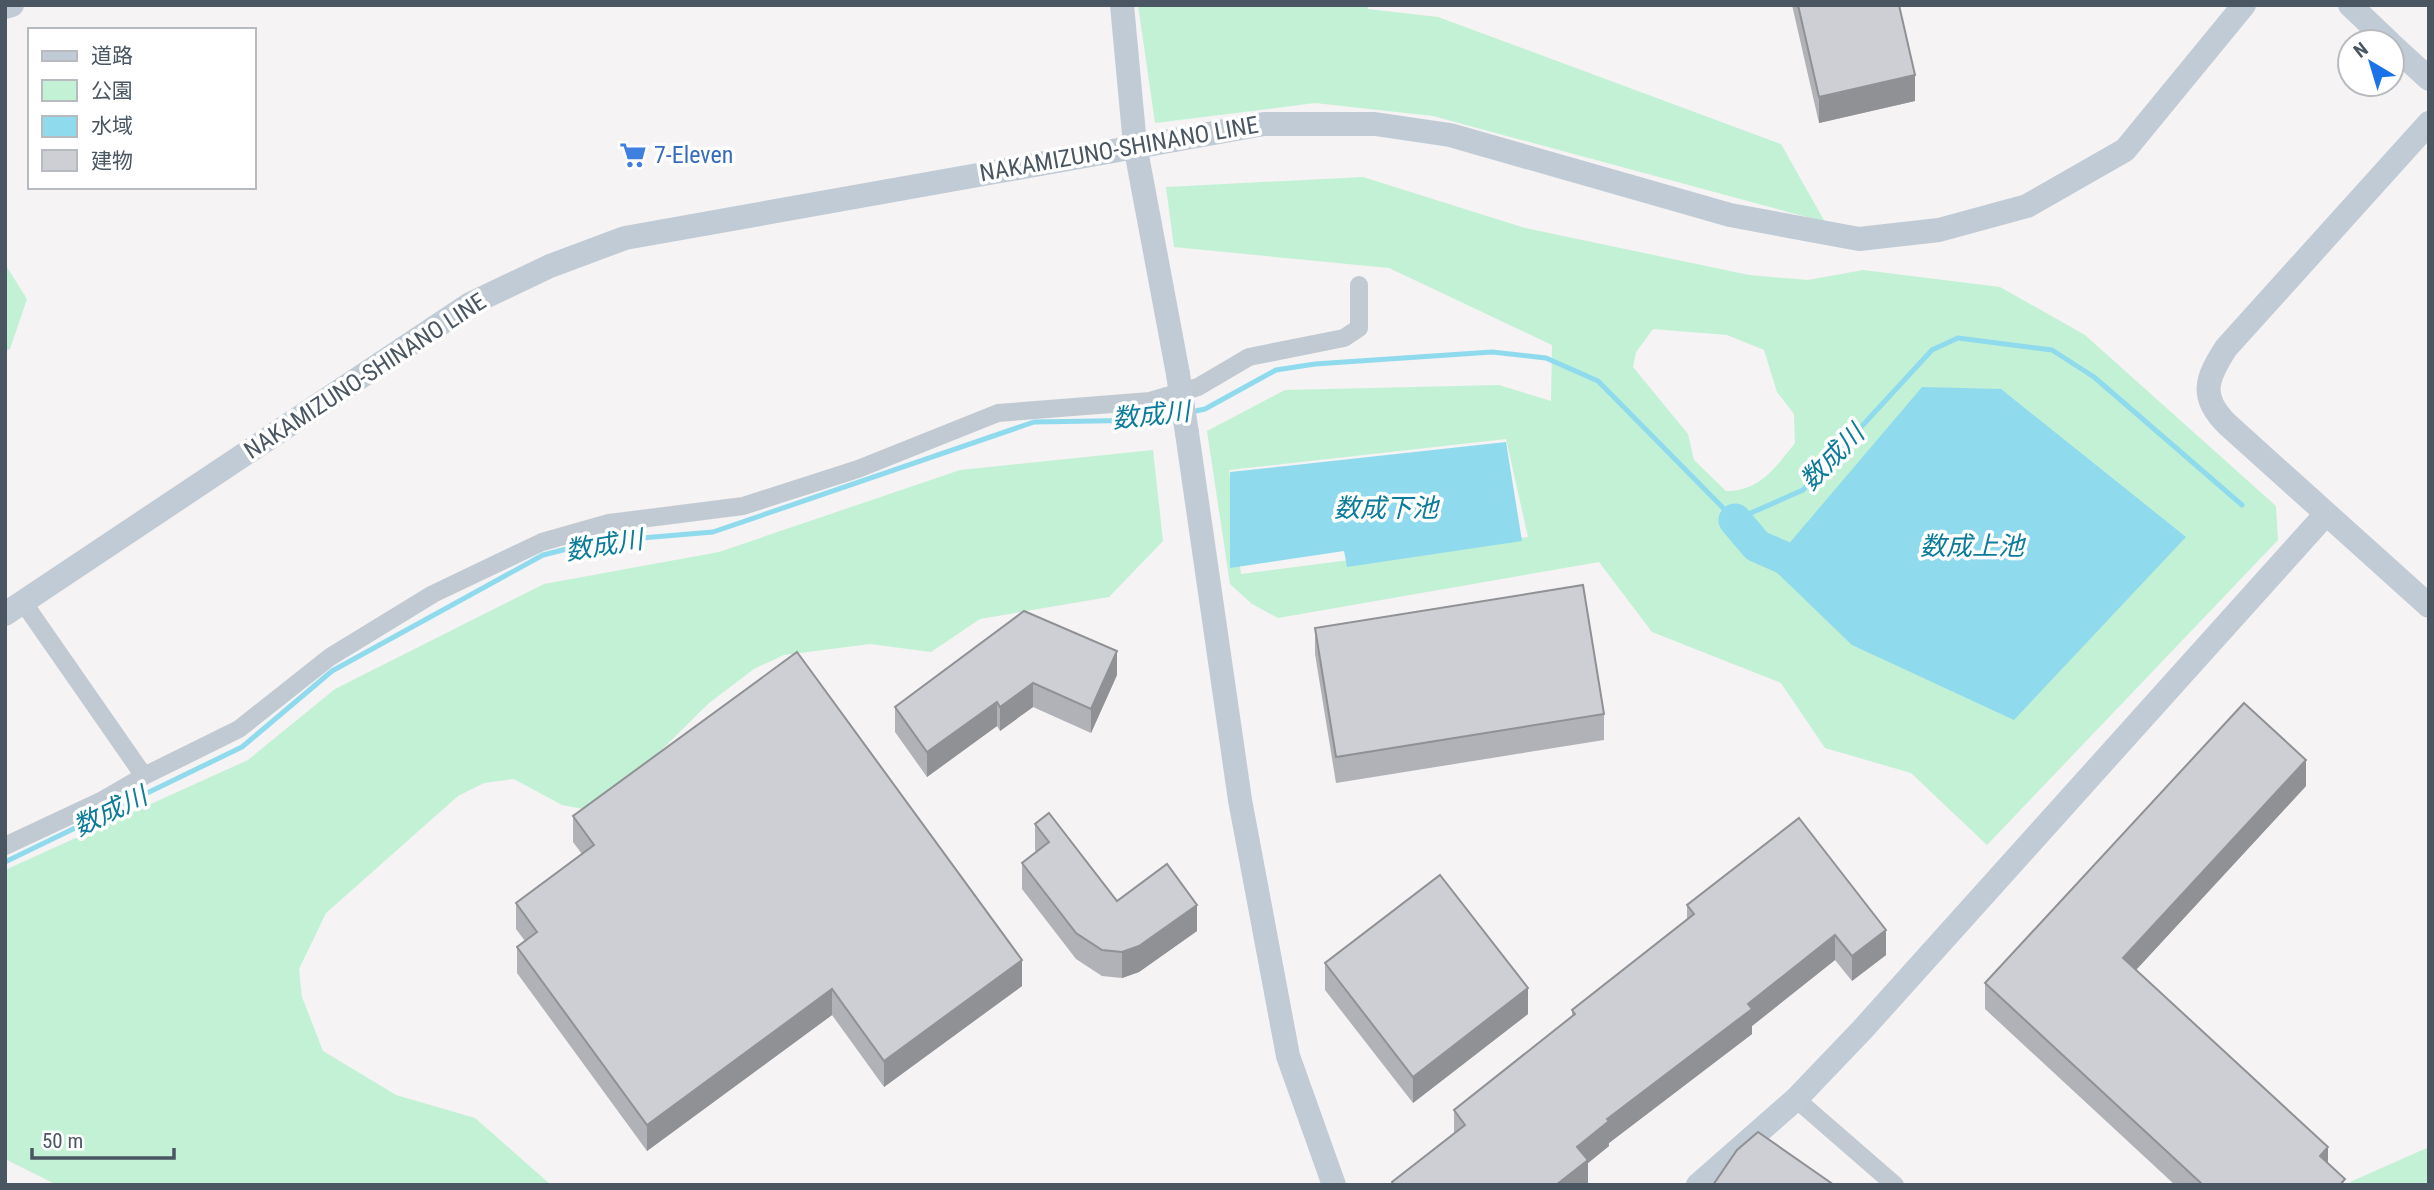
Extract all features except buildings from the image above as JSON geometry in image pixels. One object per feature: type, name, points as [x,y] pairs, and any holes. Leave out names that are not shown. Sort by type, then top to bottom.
[{"type":"street","points":[[5,7],[12,5]]},
{"type":"street","points":[[1122,5],[1135,145],[1178,374],[1240,800],[1288,1056],[1334,1185]]},
{"type":"street","name":"NAKAMIZUNO-SHINANO LINE","points":[[14,608],[470,304],[550,265],[625,238],[1264,124],[1375,124],[1450,135],[1730,215],[1859,239],[1939,230],[2027,206],[2125,150],[2244,5]]},
{"type":"street","points":[[2350,5],[2375,28]]},
{"type":"street","points":[[2406,57],[2429,79]]},
{"type":"street","points":[[2429,123],[2226,348],[2212,369],[2207,393],[2214,412],[2429,606]]},
{"type":"street","points":[[5,846],[102,801],[144,776],[239,729],[330,657],[433,594],[542,542],[609,523],[743,506],[858,469],[998,413],[1150,401],[1198,387],[1249,357],[1345,338],[1359,328],[1359,285]]},
{"type":"street","points":[[1698,1185],[1796,1099],[2326,514]]},
{"type":"street","points":[[14,608],[144,776]]},
{"type":"street","points":[[1796,1099],[1895,1185]]},
{"type":"green space","points":[[1138,5],[1368,5],[1368,9],[1438,17],[1781,144],[1825,222],[1433,116],[1315,103],[1155,123]]},
{"type":"green space","points":[[1363,177],[1525,228],[1749,275],[1808,280],[1863,270],[2000,287],[2085,335],[2276,506],[2278,540],[1987,845],[1911,773],[1825,748],[1781,683],[1652,632],[1599,562],[1278,618],[1252,604],[1230,584],[1207,431],[1285,390],[1499,385],[1551,401],[1552,345],[1389,268],[1174,247],[1166,187]],"holes":[[[1653,329],[1727,335],[1764,350],[1777,392],[1794,414],[1795,443],[1758,482],[1738,490],[1726,491],[1694,460],[1688,434],[1633,367],[1636,352]],[[1506,439],[1528,537],[1241,574],[1229,470]]]},
{"type":"green space","points":[[5,264],[27,299],[10,349],[5,351]]},
{"type":"green space","points":[[1153,450],[1163,541],[1109,597],[980,619],[931,652],[870,644],[784,655],[754,669],[709,703],[617,794],[593,811],[562,805],[514,779],[484,783],[458,796],[326,913],[299,969],[302,997],[323,1051],[396,1095],[475,1118],[551,1185],[57,1185],[5,1159],[5,870],[248,760],[335,689],[544,584],[719,552],[960,470]]},
{"type":"green space","points":[[2429,1147],[2429,1185],[2351,1185],[2350,1182]]},
{"type":"water","name":"数成上池","points":[[1922,387],[2001,389],[2186,537],[2014,720],[1852,645],[1770,566]]},
{"type":"water","name":"数成下池","points":[[1506,442],[1522,541],[1347,567],[1344,551],[1230,568],[1230,472]]},
{"type":"waterway","name":"数成川","points":[[1191,412],[1205,409],[1276,370],[1315,364],[1492,352],[1546,358],[1598,381],[1735,520],[1803,490],[1932,350],[1958,338],[2052,350],[2094,377],[2242,505]]},
{"type":"waterway","name":"数成川","points":[[5,862],[242,747],[332,671],[543,555],[594,542],[713,532],[1034,422],[1155,420],[1178,415]]},
{"type":"waterway","points":[[1735,520],[1757,546],[1814,571]]},
{"type":"place","name":"7-Eleven","points":[[633,155]]}]
